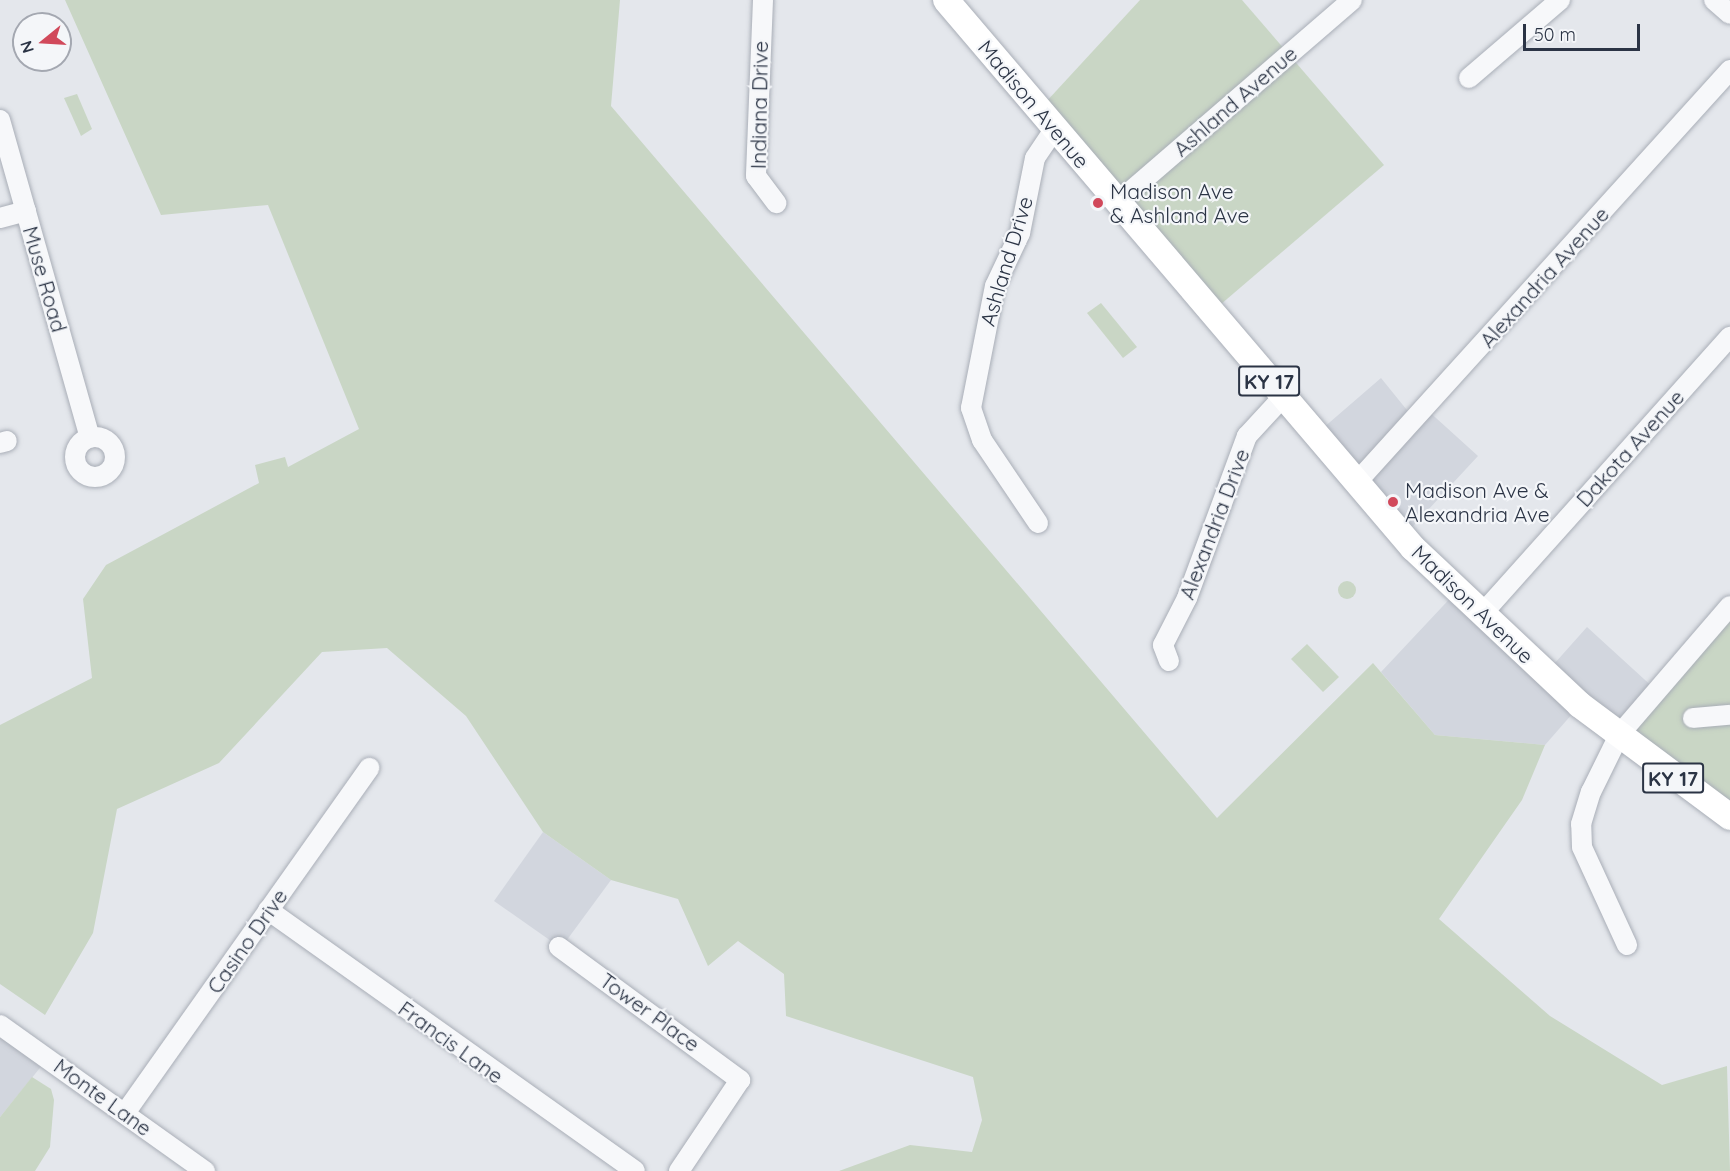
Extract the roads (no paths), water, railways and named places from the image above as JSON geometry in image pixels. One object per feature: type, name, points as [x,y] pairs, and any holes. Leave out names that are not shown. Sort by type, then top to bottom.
[{"type":"main road","name":"Madison Avenue","points":[[946,0],[1413,548],[1482,614],[1619,735],[1730,817]]},
{"type":"street","name":"Indiana Drive","points":[[763,0],[755,165],[756,176],[776,203]]},
{"type":"street","name":"Ashland Avenue","points":[[1118,202],[1352,0]]},
{"type":"street","points":[[1469,78],[1560,0]]},
{"type":"street","points":[[1714,0],[1730,14]]},
{"type":"street","name":"Alexandria Avenue","points":[[1356,483],[1730,70]]},
{"type":"street","name":"Muse Road","points":[[0,120],[90,438]]},
{"type":"street","name":"Ashland Drive","points":[[1038,523],[982,440],[971,408],[995,286],[1020,233],[1035,158],[1055,129]]},
{"type":"street","points":[[0,218],[26,211]]},
{"type":"street","name":"Dakota Avenue","points":[[1482,614],[1730,337]]},
{"type":"street","name":"Alexandria Drive","points":[[1169,661],[1163,645],[1187,598],[1247,436],[1283,397]]},
{"type":"street","points":[[1627,945],[1592,876],[1581,824],[1619,735],[1730,606]]},
{"type":"street","points":[[1693,718],[1730,715]]},
{"type":"street","name":"Casino Drive","points":[[125,1113],[369,768]]},
{"type":"street","name":"Francis Lane","points":[[268,910],[634,1171]]},
{"type":"street","name":"Tower Place","points":[[559,947],[740,1080],[679,1171]]},
{"type":"street","name":"Monte Lane","points":[[0,1025],[205,1171]]},
{"type":"place","name":"Madison Ave & Ashland Ave","points":[[1098,203]]},
{"type":"place","name":"Madison Ave & Alexandria Ave","points":[[1393,502]]}]
